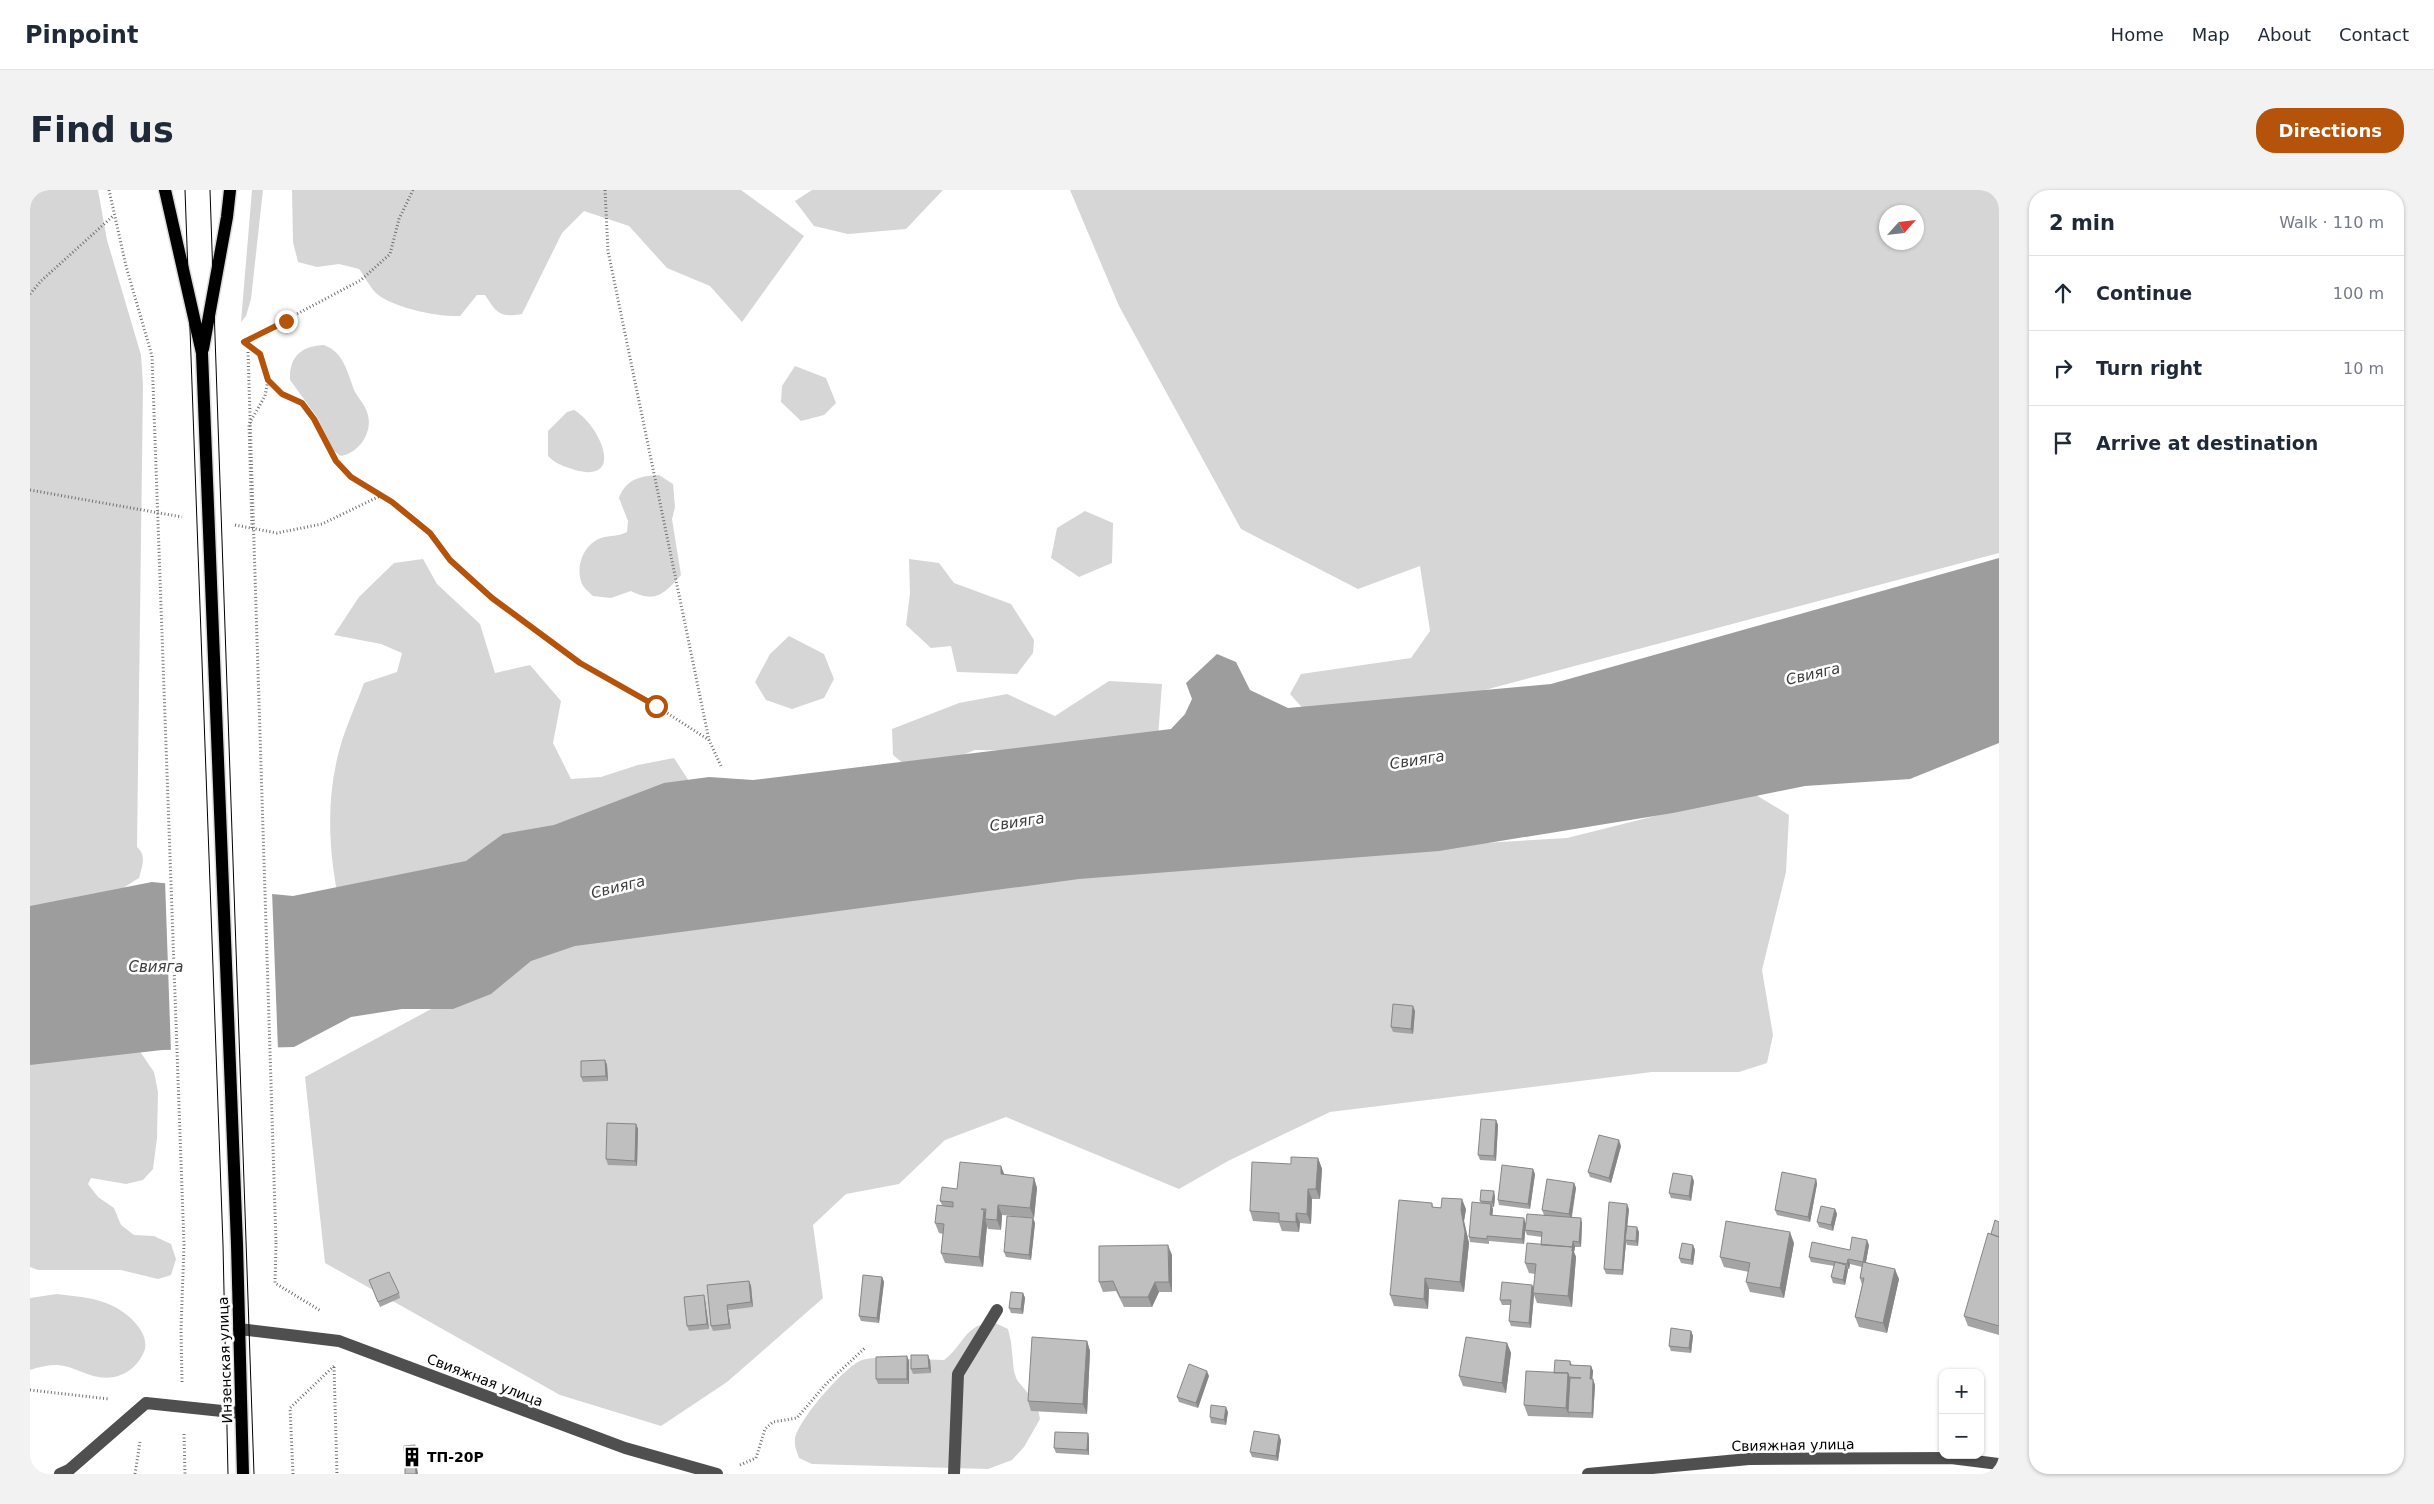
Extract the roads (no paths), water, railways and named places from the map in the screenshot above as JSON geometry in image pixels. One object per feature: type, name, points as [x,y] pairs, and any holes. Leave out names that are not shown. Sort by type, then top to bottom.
[{"type":"main road","points":[[165,190],[202,354]]},
{"type":"main road","points":[[202,354],[227,217],[230,190]]},
{"type":"main road","name":"Инзенская улица","points":[[202,354],[237,1244],[243,1474]]},
{"type":"street","points":[[954,1474],[958,1374],[997,1310]]},
{"type":"street","name":"Свияжная улица","points":[[239,1329],[339,1341],[625,1448],[717,1474]]},
{"type":"street","points":[[60,1474],[68,1470],[146,1403],[242,1413]]},
{"type":"street","name":"Свияжная улица","points":[[1588,1474],[1749,1459],[1951,1458],[1999,1464]]},
{"type":"water","name":"Свияга","points":[[1999,558],[1999,743],[1910,779],[1805,786],[1673,813],[1439,851],[1079,879],[575,946],[531,961],[491,994],[453,1009],[402,1009],[351,1017],[294,1047],[162,1050],[30,1065],[30,906],[152,882],[293,896],[466,861],[503,834],[554,825],[664,783],[709,777],[753,780],[1171,729],[1185,714],[1192,699],[1186,683],[1217,654],[1236,662],[1250,690],[1288,708],[1551,684]]},
{"type":"tram line","points":[[185,190],[223,1245],[228,1474]]},
{"type":"tram line","points":[[210,190],[254,1474]]},
{"type":"place","name":"ТП-20Р","points":[[412,1457]]}]
